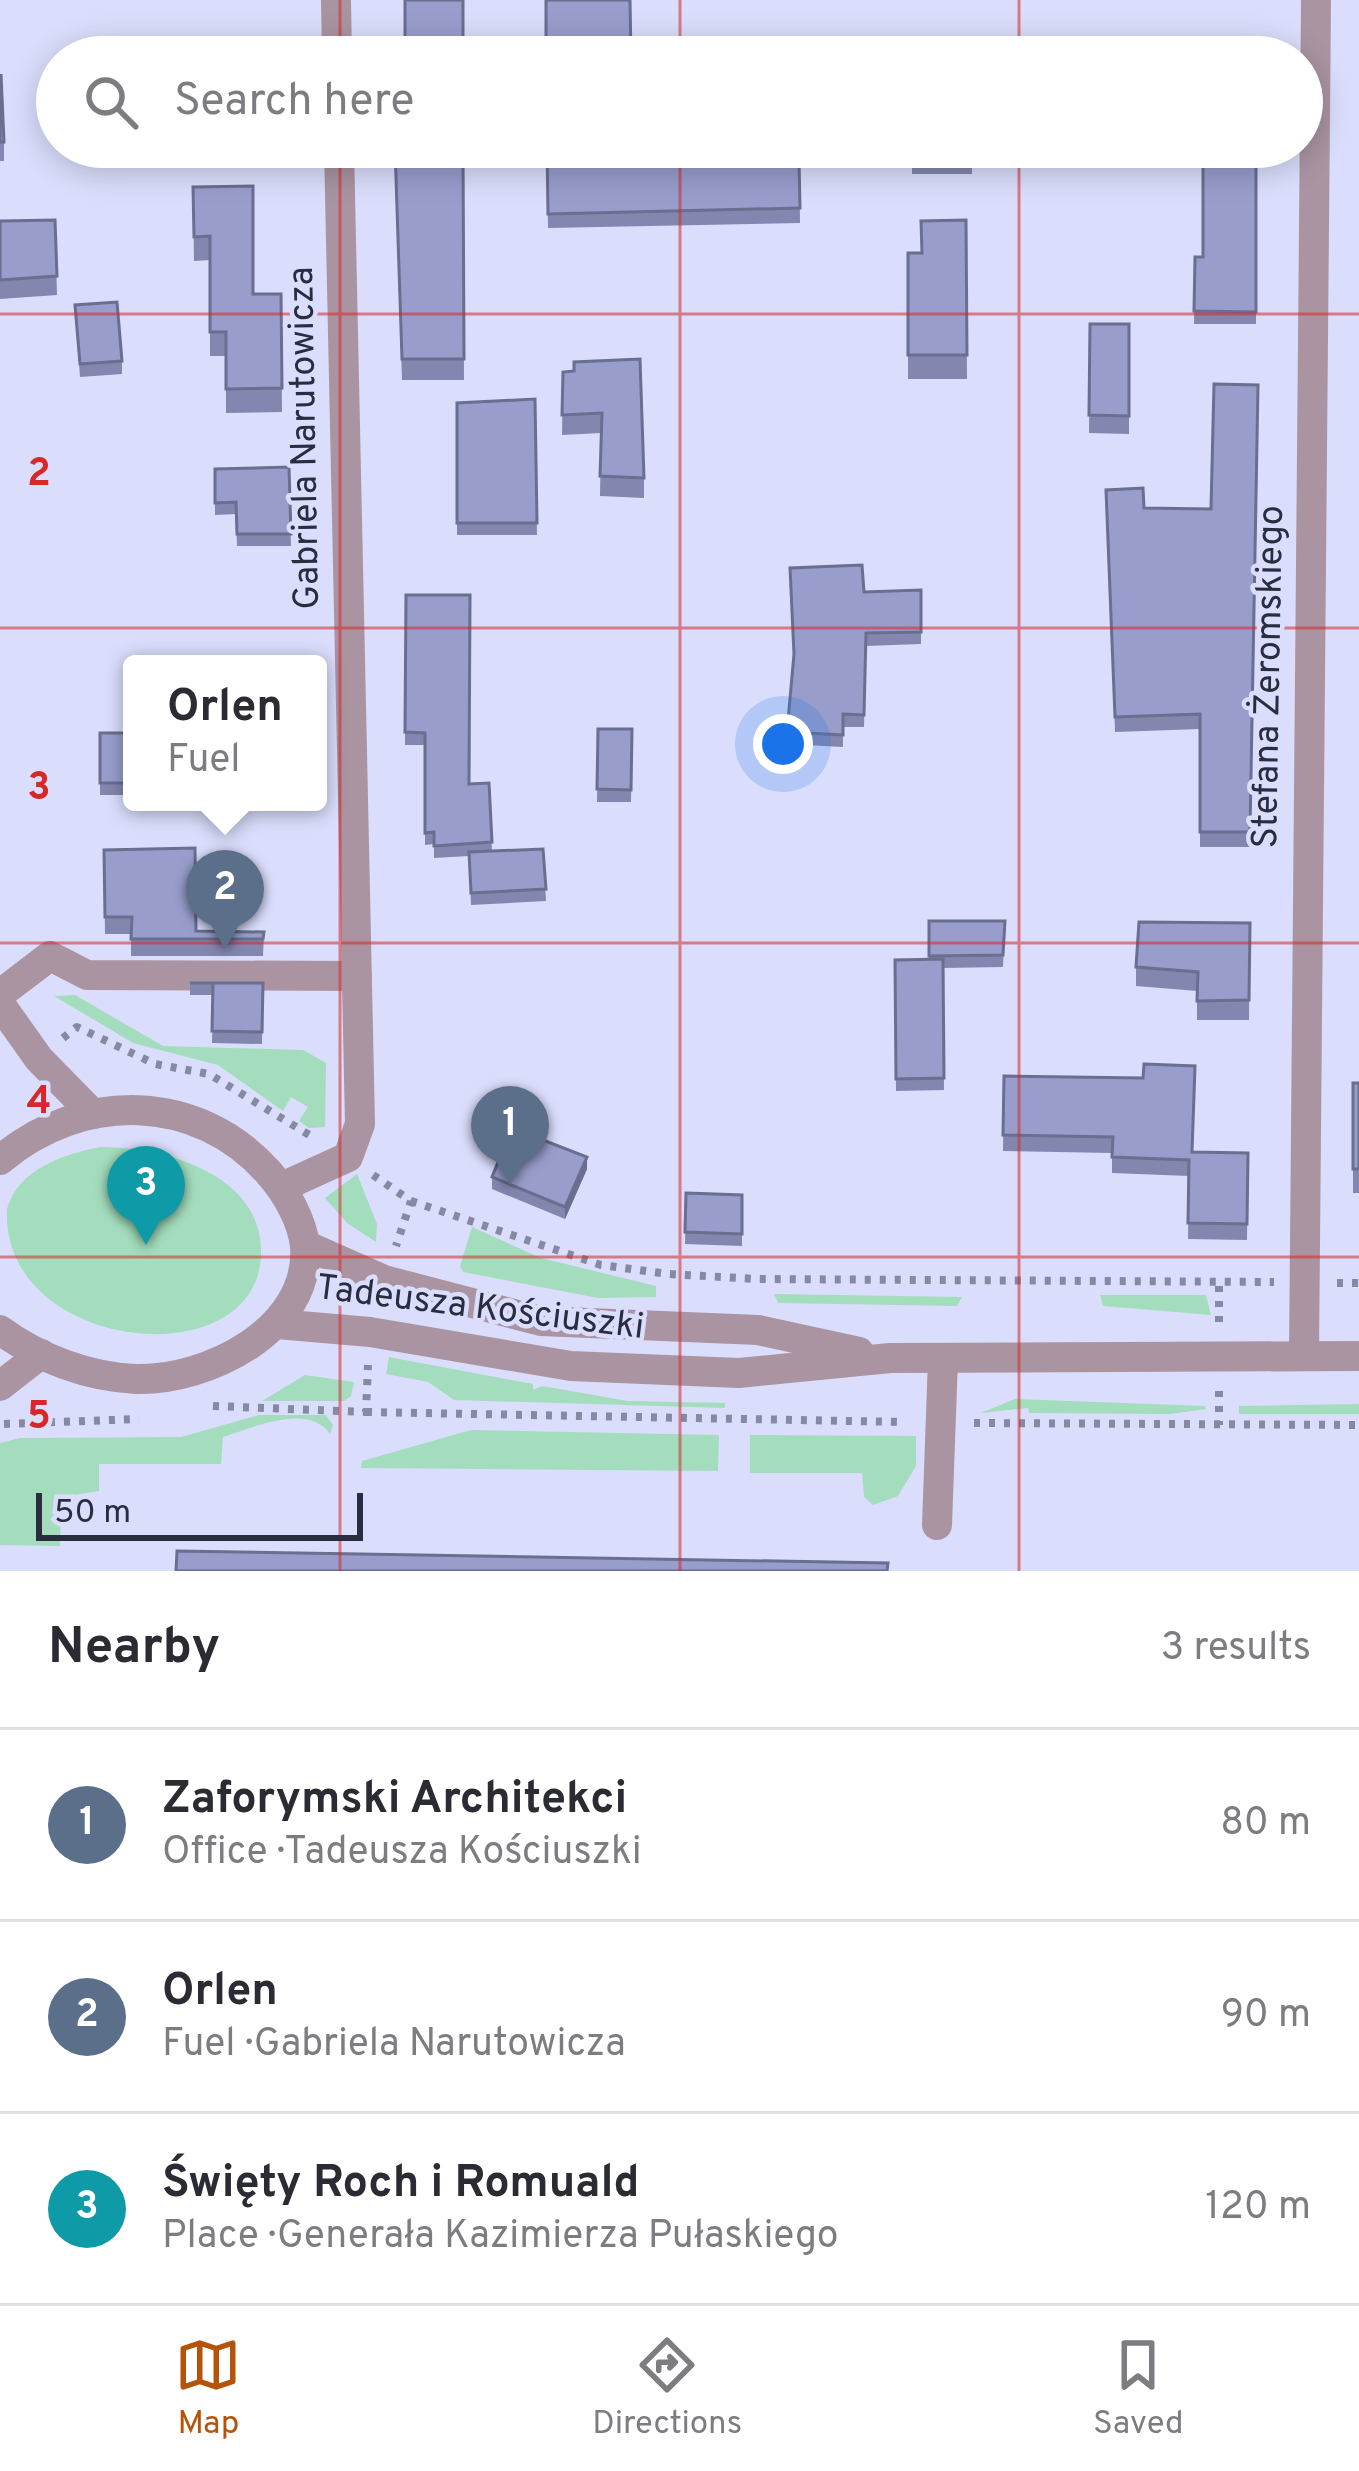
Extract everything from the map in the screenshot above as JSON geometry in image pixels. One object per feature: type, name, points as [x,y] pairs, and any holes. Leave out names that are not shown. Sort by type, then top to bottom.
[{"type":"street","points":[[336,0],[337,36]]},
{"type":"street","name":"Stefana Żeromskiego","points":[[1316,0],[1316,36]]},
{"type":"street","name":"Gabriela Narutowicza","points":[[339,168],[360,1124],[349,1157]]},
{"type":"street","name":"Stefana Żeromskiego","points":[[1304,1356],[1314,168]]},
{"type":"street","points":[[0,994],[50,956],[87,975],[357,976]]},
{"type":"street","points":[[0,1004],[39,1059],[93,1114]]},
{"type":"street","points":[[0,1160],[55,1124],[93,1114],[147,1108],[200,1119],[246,1146],[282,1187],[305,1245],[302,1273],[277,1324],[236,1354],[189,1373],[139,1379],[105,1375],[41,1354],[0,1330]]},
{"type":"street","points":[[282,1187],[349,1157]]},
{"type":"street","name":"Tadeusza Kościuszki","points":[[305,1245],[384,1280],[541,1321],[758,1330],[890,1358]]},
{"type":"street","name":"Tadeusza Kościuszki","points":[[277,1324],[370,1332],[571,1366],[740,1373],[890,1358],[1359,1356]]},
{"type":"street","points":[[0,1386],[41,1354]]},
{"type":"street","points":[[937,1525],[943,1359]]},
{"type":"path","points":[[328,1130],[315,1139],[349,1157],[411,1202],[601,1265],[757,1279],[1359,1283]]},
{"type":"path","points":[[384,1280],[411,1202]]},
{"type":"path","points":[[366,1412],[370,1332]]},
{"type":"path","points":[[202,1408],[941,1423],[1359,1425]]},
{"type":"path","points":[[0,1425],[144,1419]]},
{"type":"green space","points":[[75,995],[163,1046],[303,1050],[326,1063],[325,1127],[309,1128],[299,1121],[308,1107],[291,1097],[283,1111],[218,1065],[133,1043],[54,996]]},
{"type":"green space","points":[[100,1147],[177,1159],[225,1183],[243,1200],[256,1222],[261,1248],[251,1290],[222,1318],[181,1332],[133,1333],[86,1320],[44,1295],[16,1258],[7,1209],[21,1183],[58,1159]]},
{"type":"green space","points":[[357,1174],[377,1224],[376,1242],[347,1223],[325,1198]]},
{"type":"green space","points":[[472,1227],[541,1258],[656,1286],[656,1297],[598,1298],[463,1272],[460,1266]]},
{"type":"green space","points":[[774,1294],[962,1297],[957,1306],[778,1303]]},
{"type":"green space","points":[[1100,1295],[1206,1295],[1211,1315],[1103,1306]]},
{"type":"green space","points":[[389,1357],[533,1384],[533,1390],[542,1386],[628,1401],[725,1403],[725,1408],[454,1400],[428,1382],[386,1374]]},
{"type":"green space","points":[[305,1375],[354,1382],[351,1396],[344,1401],[262,1401]]},
{"type":"green space","points":[[1015,1399],[1206,1409],[1171,1414],[1029,1413],[1028,1408],[981,1413]]},
{"type":"green space","points":[[1359,1404],[1359,1414],[1239,1414],[1239,1406]]},
{"type":"green space","points":[[259,1415],[326,1415],[333,1425],[330,1434],[308,1420],[279,1420],[223,1437],[221,1464],[99,1464],[99,1491],[61,1497],[60,1546],[0,1545],[0,1443],[20,1438],[181,1437]]},
{"type":"green space","points":[[471,1430],[719,1435],[718,1471],[361,1468],[362,1461]]},
{"type":"green space","points":[[750,1435],[916,1436],[916,1466],[898,1496],[873,1505],[864,1497],[862,1473],[750,1473]]},
{"type":"building","points":[[405,0],[463,0],[463,36],[405,36]]},
{"type":"building","points":[[546,0],[630,0],[631,36],[546,36]]},
{"type":"building","points":[[1,74],[4,142],[0,142]]},
{"type":"building","points":[[396,168],[463,168],[464,359],[402,359]]},
{"type":"building","points":[[547,168],[799,168],[800,208],[548,214]]},
{"type":"building","points":[[1203,168],[1256,168],[1256,312],[1194,311],[1195,257],[1203,257]]},
{"type":"building","points":[[253,186],[253,294],[281,294],[282,388],[226,389],[226,332],[210,332],[210,236],[194,237],[193,187]]},
{"type":"building","points":[[55,220],[57,276],[0,280],[0,221]]},
{"type":"building","points":[[966,220],[967,355],[908,355],[908,253],[922,253],[921,221]]},
{"type":"building","points":[[117,302],[122,361],[80,364],[75,305]]},
{"type":"building","points":[[1090,324],[1129,324],[1129,416],[1089,415]]},
{"type":"building","points":[[640,359],[644,478],[600,476],[602,413],[562,415],[563,372],[574,371],[574,362]]},
{"type":"building","points":[[1214,384],[1258,385],[1250,832],[1200,832],[1200,714],[1115,717],[1106,490],[1143,488],[1144,508],[1211,509]]},
{"type":"building","points":[[535,399],[537,523],[457,523],[457,403]]},
{"type":"building","points":[[289,467],[291,534],[237,534],[236,502],[215,503],[215,469]]},
{"type":"building","points":[[862,565],[864,592],[921,590],[921,632],[866,633],[864,715],[843,714],[843,735],[787,732],[794,654],[790,568]]},
{"type":"building","points":[[406,595],[470,595],[469,784],[489,783],[492,842],[434,846],[434,832],[425,833],[425,733],[405,732]]},
{"type":"building","points":[[598,729],[632,729],[631,790],[597,789]]},
{"type":"building","points":[[100,733],[123,733],[123,783],[100,783]]},
{"type":"building","points":[[195,848],[196,931],[264,932],[263,939],[131,939],[132,917],[105,917],[104,850]]},
{"type":"building","points":[[543,849],[546,889],[471,893],[469,852]]},
{"type":"building","points":[[929,921],[1005,921],[1003,955],[929,956]]},
{"type":"building","points":[[1139,922],[1250,923],[1249,1000],[1197,1001],[1198,972],[1136,967]]},
{"type":"building","points":[[943,959],[944,1078],[896,1079],[895,960]]},
{"type":"building","points":[[213,983],[263,983],[262,1032],[212,1031]]},
{"type":"building","points":[[1144,1064],[1195,1066],[1192,1152],[1248,1153],[1247,1224],[1188,1223],[1189,1160],[1112,1157],[1113,1137],[1003,1135],[1004,1076],[1143,1078]]},
{"type":"building","points":[[1353,1083],[1359,1083],[1359,1169],[1353,1169]]},
{"type":"building","points":[[512,1128],[587,1157],[565,1207],[492,1177]]},
{"type":"building","points":[[686,1193],[742,1195],[742,1234],[685,1232]]},
{"type":"building","points":[[177,1551],[888,1563],[887,1571],[176,1571]]},
{"type":"place","name":"Orlen","points":[[225,949]]},
{"type":"place","name":"Zaforymski Architekci","points":[[510,1185]]},
{"type":"place","name":"Święty Roch i Romuald","points":[[146,1245]]}]
